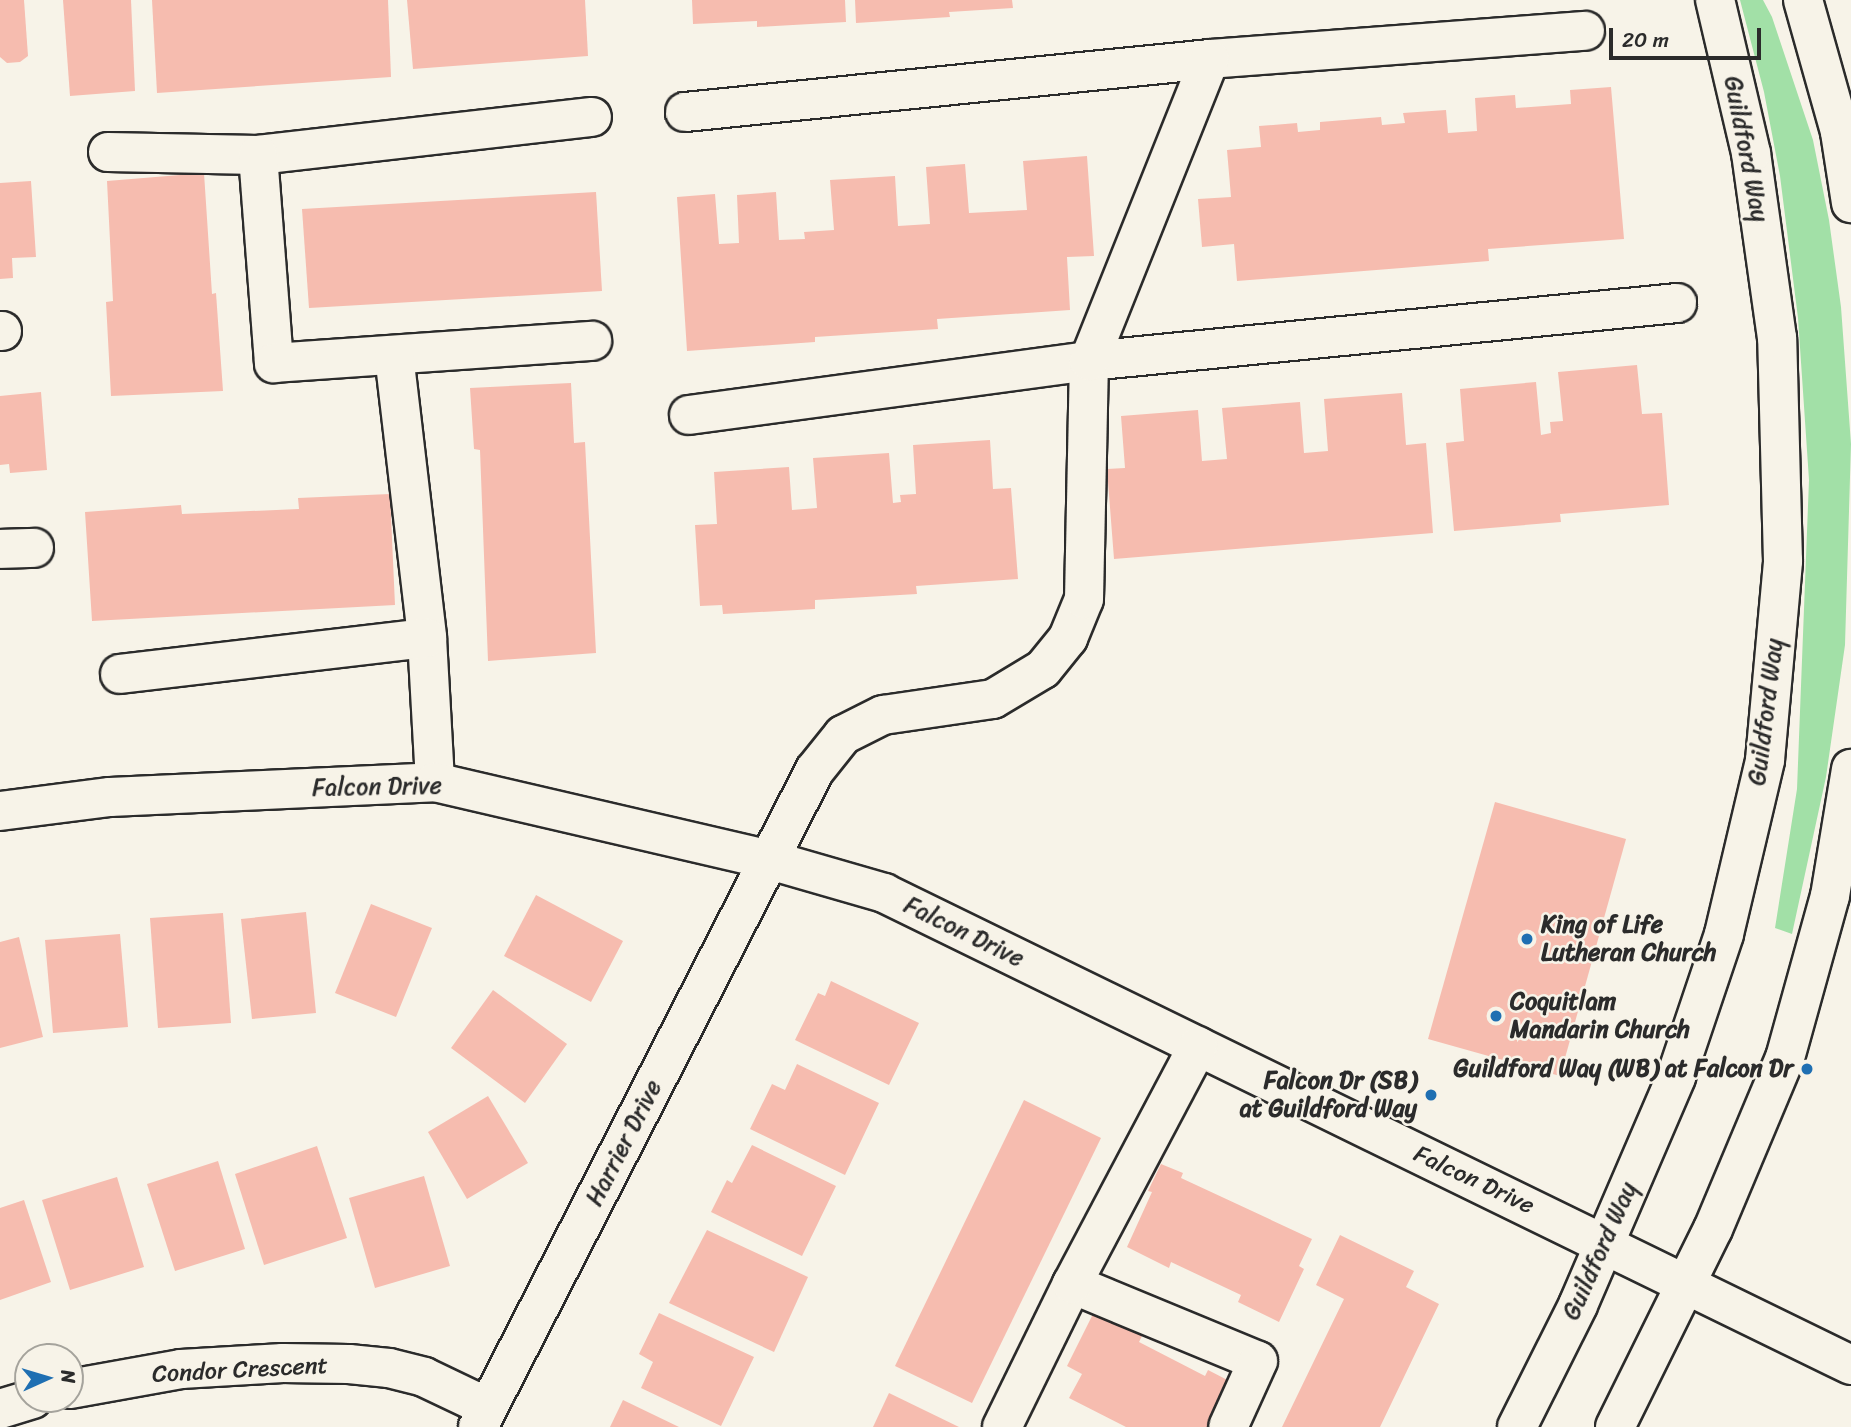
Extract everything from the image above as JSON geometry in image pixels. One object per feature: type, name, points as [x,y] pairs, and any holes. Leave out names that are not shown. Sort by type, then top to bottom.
[{"type":"street","name":"Guildford Way","points":[[1517,1427],[1578,1305],[1676,1077],[1724,934],[1765,761],[1783,561],[1777,338],[1751,153],[1715,0]]},
{"type":"street","points":[[1803,0],[1840,132],[1851,203]]},
{"type":"street","points":[[685,113],[1210,59],[1584,31]]},
{"type":"street","points":[[1089,361],[1210,59]]},
{"type":"street","points":[[108,152],[258,155],[592,117]]},
{"type":"street","points":[[258,155],[274,363],[592,341]]},
{"type":"street","points":[[689,415],[1089,361],[1677,303]]},
{"type":"street","points":[[394,355],[427,638],[435,782]]},
{"type":"street","name":"Harrier Drive","points":[[482,1417],[815,770],[843,735],[883,715],[993,699],[1043,669],[1068,638],[1084,599],[1089,361]]},
{"type":"street","points":[[120,674],[427,638]]},
{"type":"street","points":[[1615,1427],[1713,1229],[1785,1058],[1830,896],[1851,769]]},
{"type":"street","name":"Falcon Drive","points":[[0,811],[110,797],[435,782],[771,860],[884,893],[1851,1365]]},
{"type":"street","points":[[1002,1427],[1072,1284],[1198,1046]]},
{"type":"street","points":[[1072,1284],[1258,1361],[1228,1427]]},
{"type":"street","name":"Condor Crescent","points":[[84,1386],[181,1369],[284,1363],[349,1364],[389,1368],[424,1377],[482,1417]]},
{"type":"green space","points":[[1740,0],[1763,0],[1772,17],[1813,140],[1829,220],[1841,307],[1851,444],[1845,645],[1826,777],[1792,934],[1775,928],[1797,789],[1809,480],[1798,318],[1780,176],[1764,92]]},
{"type":"building","points":[[0,0],[24,0],[28,56],[20,62],[7,63],[0,57]]},
{"type":"building","points":[[63,0],[131,0],[135,91],[70,96]]},
{"type":"building","points":[[152,0],[388,0],[391,77],[157,93]]},
{"type":"building","points":[[407,0],[585,0],[588,56],[413,69]]},
{"type":"building","points":[[692,0],[845,0],[846,22],[757,27],[757,21],[693,24]]},
{"type":"building","points":[[855,0],[1012,0],[1013,8],[949,12],[950,17],[856,23]]},
{"type":"building","points":[[1611,87],[1624,239],[1488,249],[1489,261],[1237,281],[1234,244],[1202,247],[1198,199],[1231,197],[1227,150],[1261,147],[1259,126],[1297,123],[1298,132],[1320,130],[1320,122],[1381,117],[1382,125],[1405,123],[1403,113],[1446,110],[1448,133],[1477,131],[1475,98],[1515,95],[1516,108],[1571,104],[1570,90]]},
{"type":"building","points":[[1087,156],[1094,256],[1067,257],[1070,310],[937,319],[938,329],[815,337],[815,342],[687,351],[677,197],[715,194],[719,244],[739,243],[737,195],[776,192],[779,240],[805,239],[804,232],[834,230],[830,180],[895,176],[898,226],[930,224],[926,167],[965,164],[969,213],[1027,210],[1023,161]]},
{"type":"building","points":[[204,173],[212,294],[216,293],[223,391],[111,396],[106,302],[113,301],[107,181]]},
{"type":"building","points":[[31,181],[36,257],[12,258],[13,278],[0,279],[0,183]]},
{"type":"building","points":[[596,192],[602,291],[309,308],[302,209]]},
{"type":"building","points":[[1637,365],[1642,414],[1662,413],[1669,505],[1560,514],[1561,522],[1454,531],[1446,443],[1464,441],[1460,389],[1536,382],[1541,435],[1551,433],[1550,422],[1563,421],[1558,372]]},
{"type":"building","points":[[571,383],[574,443],[585,442],[596,653],[488,661],[480,450],[474,449],[470,388]]},
{"type":"building","points":[[41,392],[47,470],[10,473],[9,464],[0,465],[0,396]]},
{"type":"building","points":[[1402,393],[1406,445],[1426,443],[1433,533],[1114,559],[1107,469],[1125,468],[1121,416],[1198,410],[1202,461],[1227,459],[1222,408],[1300,402],[1304,453],[1328,451],[1324,399]]},
{"type":"building","points":[[990,440],[993,489],[1011,488],[1018,579],[916,586],[917,594],[815,600],[815,609],[723,614],[722,605],[700,606],[695,525],[717,524],[714,472],[789,467],[792,510],[817,508],[813,458],[889,453],[893,503],[901,502],[900,495],[916,494],[913,445]]},
{"type":"building","points":[[390,494],[395,605],[92,621],[85,512],[181,505],[182,514],[299,509],[298,498]]},
{"type":"building","name":"King of Life Lutheran Church","points":[[1495,802],[1626,839],[1560,1076],[1428,1039]]},
{"type":"building","points":[[536,895],[623,941],[591,1002],[504,956]]},
{"type":"building","points":[[371,904],[432,928],[396,1017],[335,993]]},
{"type":"building","points":[[306,912],[316,1013],[252,1019],[241,919]]},
{"type":"building","points":[[223,913],[231,1023],[158,1028],[150,918]]},
{"type":"building","points":[[120,934],[128,1027],[53,1033],[45,940]]},
{"type":"building","points":[[19,937],[43,1037],[0,1048],[0,942]]},
{"type":"building","points":[[831,981],[919,1023],[889,1085],[795,1040],[818,993],[825,996]]},
{"type":"building","points":[[493,990],[567,1044],[525,1103],[451,1048]]},
{"type":"building","points":[[797,1064],[879,1103],[845,1175],[750,1129],[772,1084],[785,1090]]},
{"type":"building","points":[[488,1096],[528,1163],[467,1199],[428,1132]]},
{"type":"building","points":[[1024,1100],[1101,1138],[972,1403],[895,1366]]},
{"type":"building","points":[[752,1145],[836,1186],[802,1256],[711,1212],[727,1180],[732,1183]]},
{"type":"building","points":[[317,1146],[347,1238],[264,1265],[235,1174]]},
{"type":"building","points":[[218,1161],[245,1249],[175,1271],[147,1184]]},
{"type":"building","points":[[1161,1164],[1183,1173],[1181,1178],[1312,1239],[1299,1266],[1304,1269],[1279,1322],[1238,1302],[1241,1295],[1171,1262],[1169,1268],[1127,1247],[1152,1192],[1148,1191]]},
{"type":"building","points":[[424,1176],[450,1266],[375,1288],[349,1198]]},
{"type":"building","points":[[117,1177],[144,1267],[70,1290],[42,1200]]},
{"type":"building","points":[[24,1200],[51,1282],[0,1300],[0,1208]]},
{"type":"building","points":[[707,1230],[808,1277],[774,1352],[669,1303]]},
{"type":"building","points":[[1340,1235],[1414,1271],[1406,1287],[1439,1304],[1380,1427],[1282,1427],[1344,1299],[1316,1285]]},
{"type":"building","points":[[1094,1312],[1142,1336],[1139,1342],[1205,1376],[1208,1370],[1239,1386],[1219,1427],[1126,1427],[1069,1398],[1082,1374],[1067,1366]]},
{"type":"building","points":[[659,1313],[754,1357],[721,1426],[641,1388],[653,1362],[639,1354]]},
{"type":"building","points":[[889,1393],[959,1427],[873,1427]]},
{"type":"building","points":[[623,1400],[679,1427],[610,1427]]},
{"type":"place","name":"King of Life Lutheran Church","points":[[1527,939]]},
{"type":"place","name":"Coquitlam Mandarin Church","points":[[1496,1016]]},
{"type":"place","name":"Guildford Way (WB) at Falcon Dr","points":[[1807,1069]]},
{"type":"place","name":"Falcon Dr (SB) at Guildford Way","points":[[1431,1095]]}]
